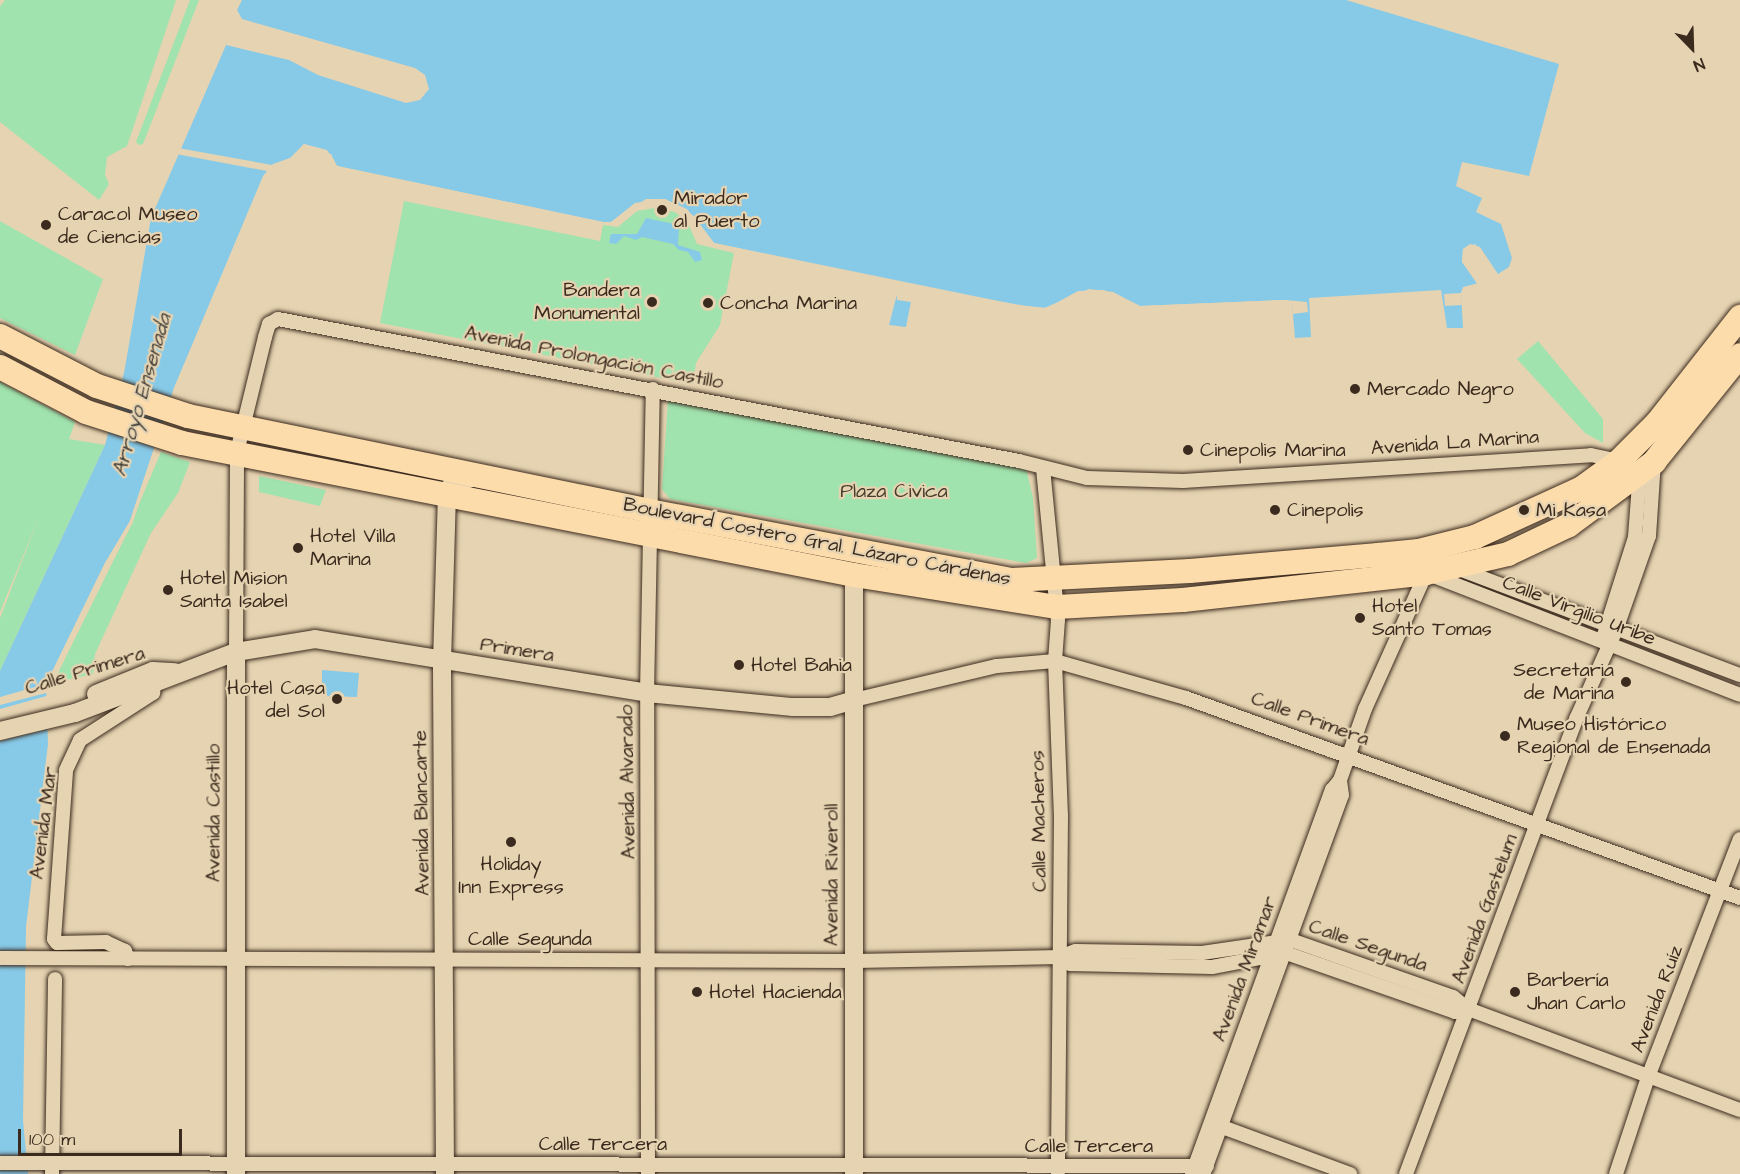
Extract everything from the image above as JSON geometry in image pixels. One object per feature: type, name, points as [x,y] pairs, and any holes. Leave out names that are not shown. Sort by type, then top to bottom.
[{"type":"highway","name":"Boulevard Costero Gral. Lázaro Cárdenas","points":[[0,336],[97,386],[188,416],[481,476],[649,523],[854,575],[1057,607],[1183,600],[1422,562],[1445,544],[1529,515],[1582,488],[1619,461],[1649,431],[1740,317]]},
{"type":"highway","name":"Boulevard Costero Gral. Lázaro Cárdenas","points":[[0,367],[87,412],[182,443],[237,452],[447,496],[649,523],[1012,580],[1422,562],[1458,568],[1538,541],[1601,504],[1647,468],[1740,355]]},
{"type":"main road","points":[[447,496],[452,484],[481,476]]},
{"type":"main road","name":"Avenida Blancarte","points":[[445,1169],[446,958],[442,662],[447,496]]},
{"type":"main road","name":"Avenida Riveroll","points":[[854,575],[854,1169]]},
{"type":"main road","name":"Primera","points":[[177,672],[236,652],[315,639],[442,662],[647,693],[793,707],[830,707],[854,700]]},
{"type":"main road","name":"Avenida Castillo","points":[[236,652],[236,1169]]},
{"type":"main road","name":"Calle Primera","points":[[0,731],[154,677],[177,672]]},
{"type":"main road","name":"Calle Primera","points":[[0,720],[73,707]]},
{"type":"street","name":"Avenida Prolongación Castillo","points":[[237,452],[241,427],[269,324],[278,319],[653,389],[1042,468]]},
{"type":"street","name":"Avenida Alvarado","points":[[648,1169],[647,693],[653,389]]},
{"type":"street","points":[[1647,468],[1649,431]]},
{"type":"street","points":[[1647,468],[1649,431]]},
{"type":"street","name":"Avenida Castillo","points":[[236,652],[237,452]]},
{"type":"street","name":"Avenida La Marina","points":[[1042,468],[1087,478],[1139,482],[1591,455],[1619,461]]},
{"type":"street","name":"Calle Macheros","points":[[1042,468],[1057,607],[1054,661],[1067,958],[1058,1169]]},
{"type":"street","name":"Avenida Gastelum","points":[[1406,1174],[1601,658],[1642,536],[1647,468]]},
{"type":"street","points":[[1445,544],[1458,568]]},
{"type":"street","name":"Calle Virgilio Uribe","points":[[1422,562],[1606,643],[1740,695]]},
{"type":"street","name":"Avenida Miramar","points":[[1217,1125],[1269,955],[1332,790],[1340,780],[1422,562]]},
{"type":"street","name":"Calle Virgilio Uribe","points":[[1458,568],[1611,628],[1740,675]]},
{"type":"street","name":"Calle Primera","points":[[854,700],[997,666],[1054,661],[1186,698],[1740,898]]},
{"type":"street","name":"Avenida Mar","points":[[122,959],[125,951],[106,942],[57,943],[54,939],[66,770],[80,740],[133,709],[153,693],[154,677]]},
{"type":"street","name":"Avenida Miramar","points":[[1199,1170],[1288,947],[1342,795],[1340,780]]},
{"type":"street","name":"Avenida Ruíz","points":[[1616,1174],[1648,1077],[1740,839]]},
{"type":"street","name":"Calle Segunda","points":[[0,958],[648,958],[855,961],[1202,954],[1236,951],[1276,940],[1288,947],[1455,1012],[1468,1010],[1740,1110]]},
{"type":"street","name":"Calle Segunda","points":[[1067,958],[1212,967],[1269,955],[1288,947]]},
{"type":"street","points":[[48,1167],[55,979]]},
{"type":"street","points":[[1217,1125],[1350,1174]]},
{"type":"street","name":"Calle Tercera","points":[[0,1163],[48,1167],[236,1169],[1199,1170]]},
{"type":"green space","points":[[5,0],[176,0],[127,146],[107,157],[105,175],[109,184],[99,200],[0,122],[0,6]]},
{"type":"green space","points":[[190,0],[199,0],[143,144],[139,145],[136,142]]},
{"type":"green space","points":[[404,201],[600,241],[603,225],[618,227],[637,211],[655,208],[675,212],[688,223],[697,244],[734,253],[720,325],[696,363],[693,384],[380,323]]},
{"type":"green space","points":[[0,221],[103,279],[75,355],[0,318]]},
{"type":"green space","points":[[1538,341],[1603,419],[1603,443],[1585,433],[1517,359]]},
{"type":"green space","points":[[0,382],[75,422],[69,439],[105,445],[0,671],[0,618],[39,517],[0,612]]},
{"type":"green space","name":"Plaza Civica","points":[[668,400],[1026,468],[1033,498],[1037,558],[1026,563],[670,499],[662,489]]},
{"type":"green space","points":[[161,452],[190,462],[178,493],[151,533],[95,654],[93,674],[53,683],[126,535]]},
{"type":"green space","points":[[259,476],[326,490],[320,506],[259,492]]},
{"type":"water","name":"Arroyo Ensenada","points":[[242,0],[1346,0],[1559,64],[1529,176],[1462,162],[1456,186],[1482,198],[1476,212],[1501,224],[1512,258],[1509,267],[1498,274],[1475,244],[1463,249],[1462,262],[1478,283],[1464,287],[1461,293],[1463,328],[1447,328],[1441,290],[1309,298],[1311,337],[1295,338],[1292,303],[1285,300],[1140,306],[1113,292],[1089,289],[1042,309],[914,286],[906,327],[889,325],[900,283],[714,243],[694,216],[665,199],[646,199],[611,222],[603,222],[337,166],[331,154],[304,144],[290,158],[273,164],[263,176],[174,388],[130,521],[105,563],[46,685],[48,744],[26,927],[23,1120],[28,1174],[0,1174],[0,671],[105,445],[124,373],[151,218],[226,45],[289,60],[318,75],[406,103],[420,100],[429,89],[425,75],[415,68],[242,19],[237,10]]},
{"type":"water","points":[[646,218],[674,224],[679,228],[678,245],[700,252],[702,260],[695,262],[688,252],[679,250],[673,244],[642,237],[636,240],[624,236],[616,244],[609,243],[611,234],[637,234]]},
{"type":"water","points":[[322,670],[359,673],[357,697],[322,696]]},
{"type":"pier","points":[[304,144],[327,150],[337,166],[603,222],[611,222],[635,203],[665,199],[687,209],[714,243],[1018,305],[1047,308],[1078,291],[1104,290],[1140,306],[1285,300],[1307,302],[1308,312],[1293,314],[1292,304],[1285,303],[1138,308],[1112,295],[1092,292],[1074,296],[1046,312],[917,289],[911,302],[897,300],[897,285],[712,246],[685,211],[664,202],[636,206],[612,224],[604,225],[336,169],[329,163],[326,153],[304,148],[292,161],[276,166],[266,178],[177,389],[133,522],[50,681],[50,692],[0,705],[0,697],[46,684],[105,563],[130,521],[174,388],[267,171],[176,154],[178,148],[272,165],[291,158]]},
{"type":"pier","points":[[1470,244],[1480,247],[1498,274],[1478,249],[1471,247],[1465,253],[1465,261],[1481,286],[1461,293],[1463,287],[1478,285],[1462,262],[1463,249]]},
{"type":"pier","points":[[1461,293],[1462,305],[1445,306],[1444,294]]},
{"type":"pier","points":[[50,695],[51,728],[0,741],[0,709]]},
{"type":"place","name":"Mirador al Puerto","points":[[662,210]]},
{"type":"place","name":"Caracol Museo de Ciencias","points":[[46,225]]},
{"type":"place","name":"Bandera Monumental","points":[[652,302]]},
{"type":"place","name":"Concha Marina","points":[[708,303]]},
{"type":"place","name":"Mercado Negro","points":[[1355,389]]},
{"type":"place","name":"Cinepolis Marina","points":[[1188,450]]},
{"type":"place","name":"Cinepolis","points":[[1275,510]]},
{"type":"place","name":"Mi Kasa","points":[[1524,510]]},
{"type":"place","name":"Hotel Villa Marina","points":[[298,548]]},
{"type":"place","name":"Hotel Mision Santa Isabel","points":[[168,590]]},
{"type":"place","name":"Hotel Santo Tomas","points":[[1360,618]]},
{"type":"place","name":"Hotel Bahia","points":[[739,665]]},
{"type":"place","name":"Secretaria de Marina","points":[[1626,682]]},
{"type":"place","name":"Hotel Casa del Sol","points":[[337,699]]},
{"type":"place","name":"Museo Histórico Regional de Ensenada","points":[[1505,736]]},
{"type":"place","name":"Holiday Inn Express","points":[[511,842]]},
{"type":"place","name":"Hotel Hacienda","points":[[697,992]]},
{"type":"place","name":"Barbería Jhan Carlo","points":[[1515,992]]}]
